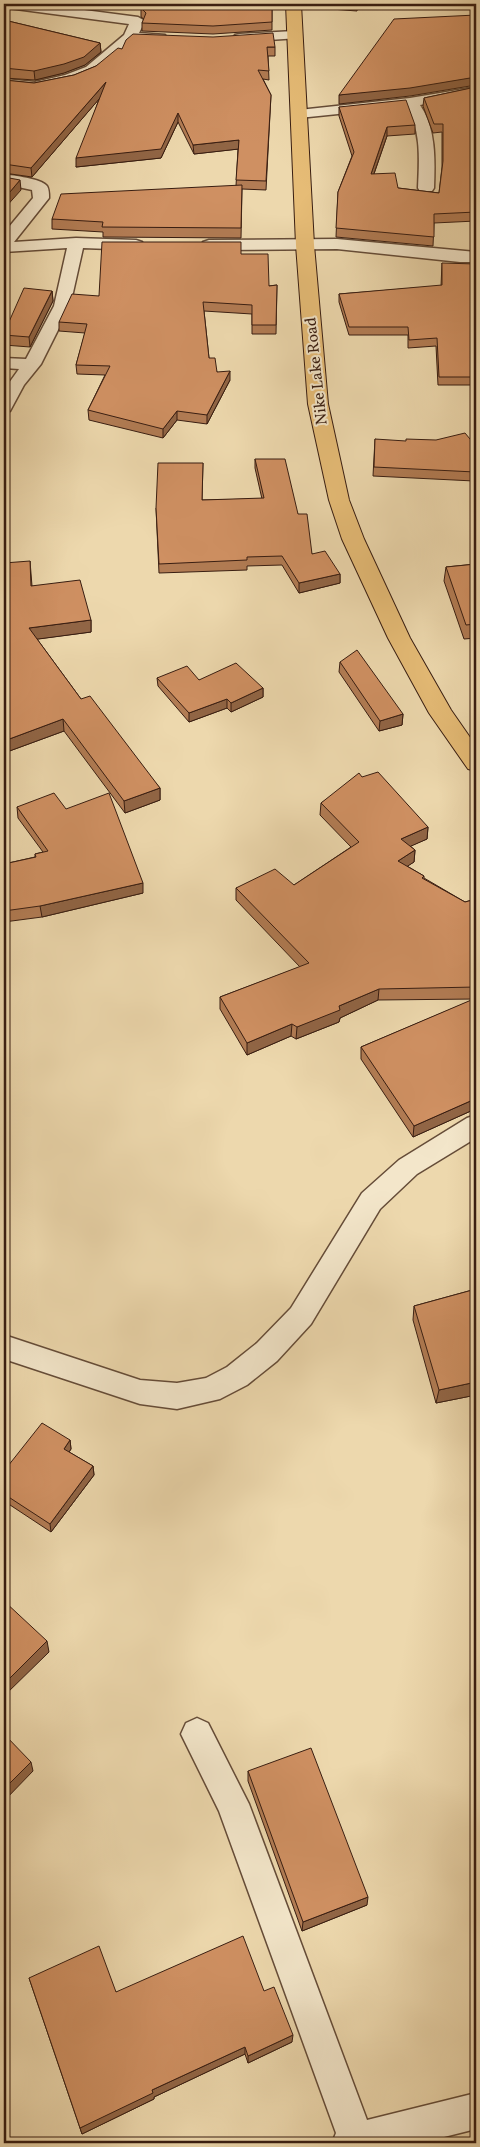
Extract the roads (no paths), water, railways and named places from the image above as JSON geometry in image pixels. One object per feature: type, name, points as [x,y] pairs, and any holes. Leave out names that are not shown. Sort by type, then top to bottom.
[{"type":"main road","name":"Nike Lake Road","points":[[293,4],[300,114],[305,245],[318,404],[338,500],[352,539],[399,638],[441,713],[476,763]]},
{"type":"street","points":[[4,83],[35,86],[68,79],[91,70],[130,37],[142,16],[8,4]]},
{"type":"street","points":[[222,40],[294,35]]},
{"type":"street","points":[[130,37],[176,39]]},
{"type":"street","points":[[300,114],[410,102],[476,91]]},
{"type":"street","points":[[410,102],[420,116],[427,155],[426,188]]},
{"type":"street","points":[[4,180],[28,183],[40,188],[41,198],[4,243]]},
{"type":"street","points":[[4,407],[16,383],[32,364],[62,306],[76,243]]},
{"type":"street","points":[[4,247],[76,243],[155,245]]},
{"type":"street","points":[[195,245],[337,244],[460,257],[476,256]]},
{"type":"street","points":[[4,363],[32,364]]},
{"type":"street","points":[[4,1347],[140,1392],[177,1396],[210,1390],[237,1376],[267,1352],[301,1316],[371,1201],[408,1167],[476,1125]]},
{"type":"street","points":[[197,1734],[233,1804],[354,2142],[476,2111]]}]
